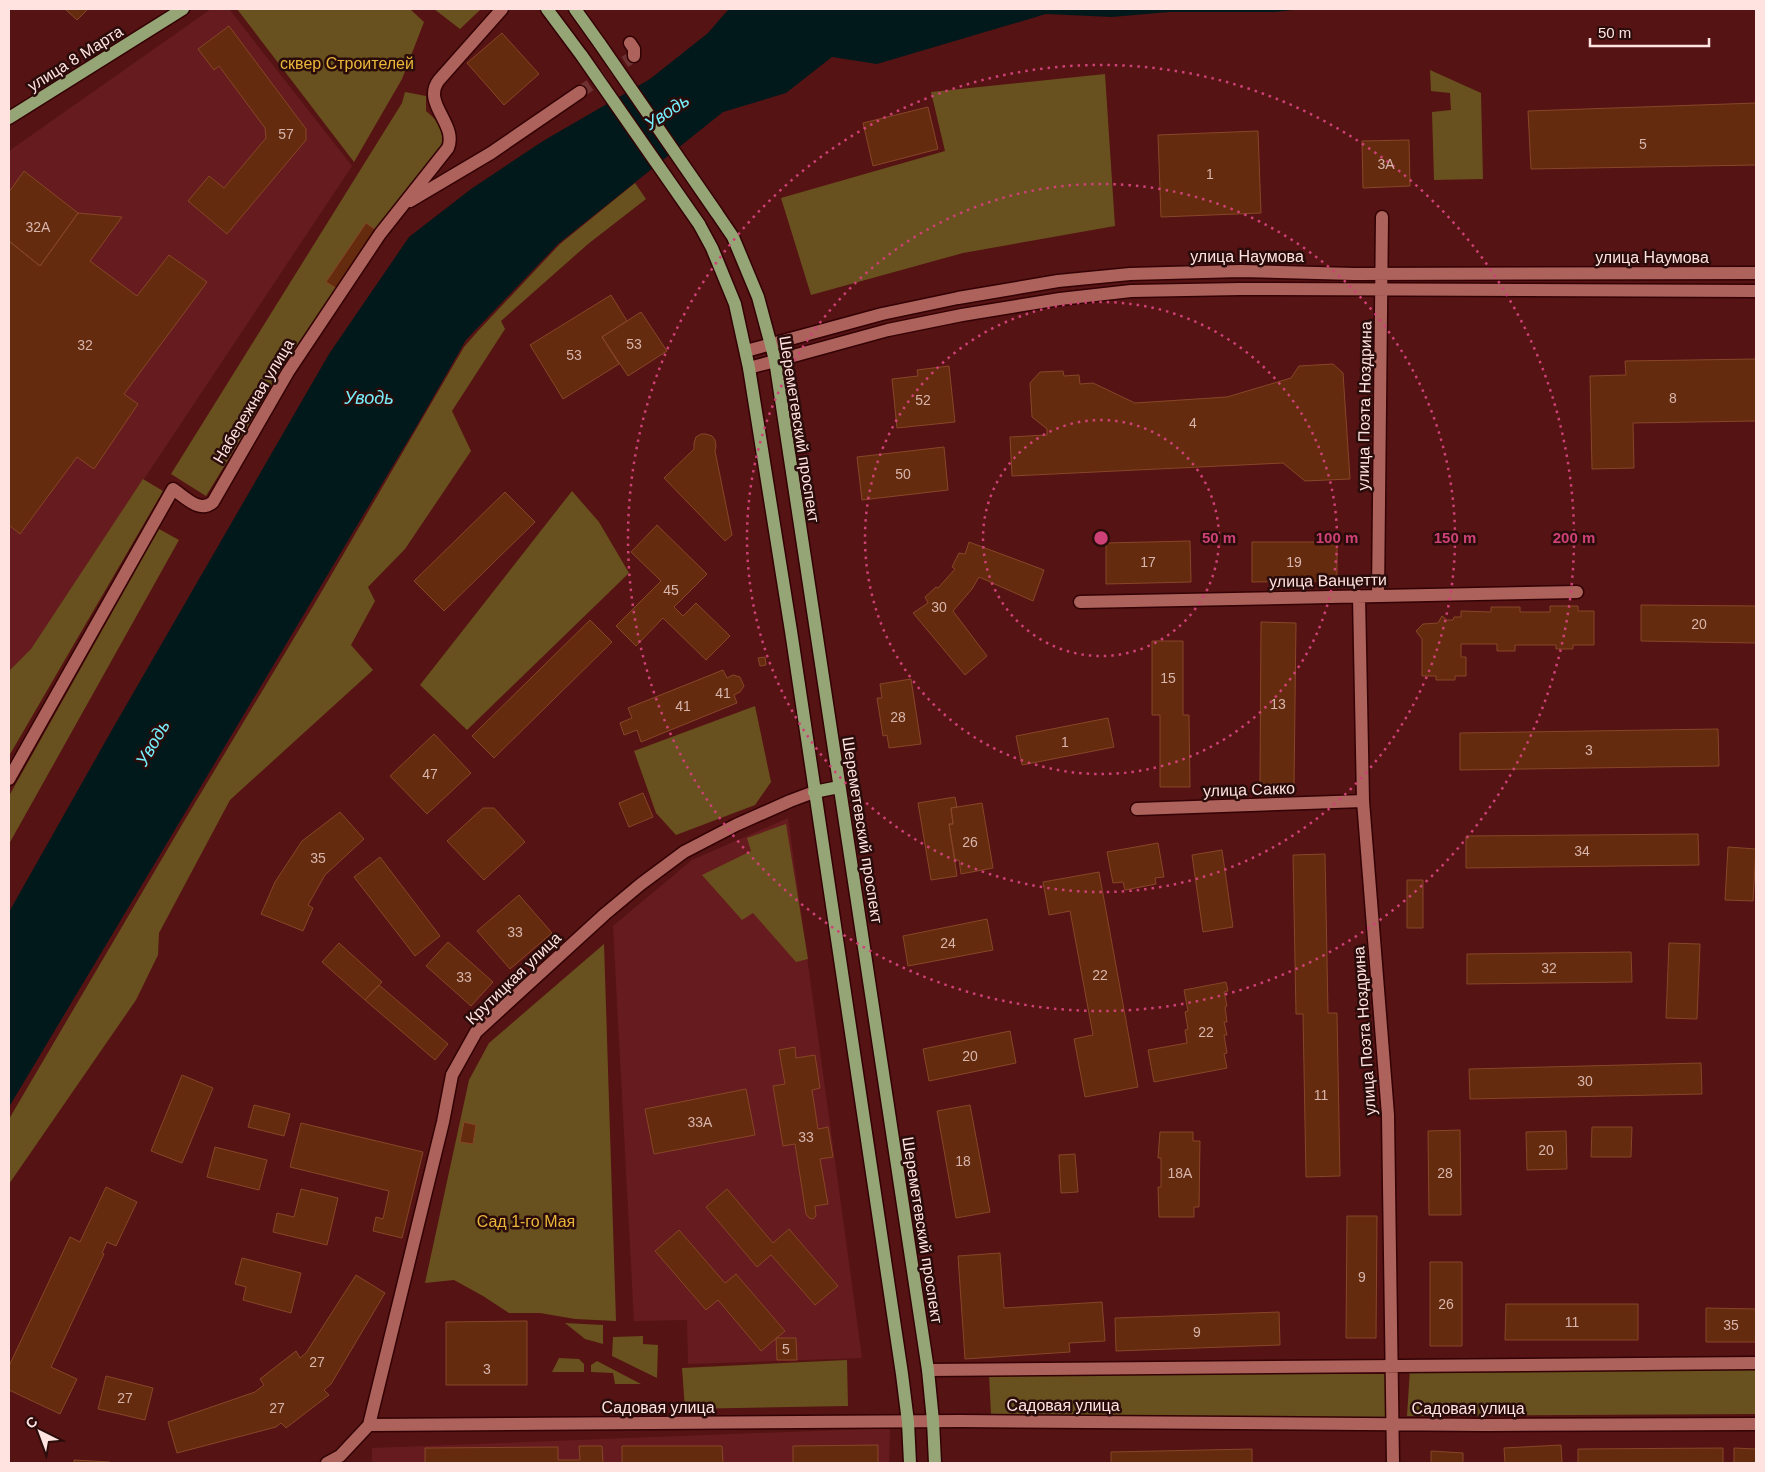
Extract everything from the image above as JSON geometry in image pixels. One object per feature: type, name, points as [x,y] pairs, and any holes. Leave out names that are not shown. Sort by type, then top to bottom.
[{"type":"main road","name":"улица 8 Марта","points":[[9,118],[183,9]]},
{"type":"main road","points":[[547,9],[699,224],[712,248],[735,304],[749,368],[791,631],[908,1422],[910,1463]]},
{"type":"main road","name":"Шереметевский проспект","points":[[575,9],[733,237],[758,297],[775,360],[928,1370],[935,1463]]},
{"type":"main road","name":"Крутицкая улица","points":[[814,792],[840,787]]},
{"type":"street","name":"Набережная улица","points":[[9,779],[173,489],[200,507],[206,507],[213,502],[288,372],[380,234],[450,145],[450,133],[434,98],[433,93],[436,84],[502,9]]},
{"type":"street","points":[[630,43],[634,49],[634,56]]},
{"type":"street","points":[[402,206],[491,153],[576,90]]},
{"type":"street","name":"улица Поэта Ноздрина","points":[[1378,596],[1382,217]]},
{"type":"street","name":"улица Наумова","points":[[746,351],[892,312],[958,298],[1058,281],[1130,274],[1241,271],[1382,274],[1756,273]]},
{"type":"street","name":"улица Наумова","points":[[749,368],[888,330],[962,315],[1060,299],[1131,291],[1240,289],[1756,291]]},
{"type":"street","name":"улица Ванцетти","points":[[1080,602],[1577,592]]},
{"type":"street","name":"улица Поэта Ноздрина","points":[[1359,596],[1363,801],[1388,1115],[1392,1463]]},
{"type":"street","name":"Крутицкая улица","points":[[327,1463],[340,1456],[369,1425],[452,1075],[476,1032],[614,906],[684,852],[790,800],[814,792]]},
{"type":"street","name":"улица Сакко","points":[[1137,810],[1363,801]]},
{"type":"street","points":[[928,1370],[1756,1363]]},
{"type":"street","name":"Садовая улица","points":[[369,1425],[933,1421],[1756,1424]]},
{"type":"shaded area","points":[[211,9],[229,9],[352,166],[31,649],[9,671],[9,151]]},
{"type":"shaded area","points":[[788,818],[862,1358],[688,1364],[687,1320],[634,1321],[613,926],[692,860]]},
{"type":"shaded area","points":[[890,1428],[889,1463],[372,1463],[372,1448]]},
{"type":"green space","name":"сквер Строителей","points":[[237,9],[410,9],[424,22],[402,79],[354,162]]},
{"type":"green space","points":[[434,9],[481,9],[460,29]]},
{"type":"green space","points":[[1430,70],[1481,93],[1483,179],[1434,180],[1432,112],[1451,110],[1450,93],[1431,91]]},
{"type":"green space","points":[[1105,74],[1115,226],[963,253],[811,295],[781,198],[945,151],[931,92]]},
{"type":"green space","points":[[405,92],[426,96],[426,111],[440,126],[442,132],[442,143],[437,156],[378,226],[285,367],[206,496],[171,474],[402,103]]},
{"type":"green space","points":[[635,183],[646,199],[588,244],[501,321],[505,329],[452,411],[471,451],[405,549],[368,587],[375,601],[351,645],[373,670],[230,800],[159,933],[158,955],[136,1000],[9,1184],[9,1119],[315,603],[464,347],[560,244]]},
{"type":"green space","points":[[143,479],[163,491],[9,756],[9,671],[31,649]]},
{"type":"green space","points":[[572,491],[599,522],[629,573],[467,730],[420,685]]},
{"type":"green space","points":[[159,529],[179,540],[9,844],[9,796]]},
{"type":"green space","points":[[755,706],[771,782],[755,805],[676,835],[656,813],[634,751]]},
{"type":"green space","points":[[786,824],[808,959],[796,962],[753,913],[742,920],[702,875],[751,851],[747,838]]},
{"type":"green space","name":"Сад 1-го Мая","points":[[604,944],[616,1321],[575,1319],[540,1313],[509,1313],[454,1280],[425,1283],[469,1080],[489,1043]]},
{"type":"green space","points":[[565,1323],[603,1325],[603,1344],[585,1339]]},
{"type":"green space","points":[[643,1336],[643,1344],[658,1345],[657,1378],[612,1356],[613,1337]]},
{"type":"green space","points":[[559,1358],[579,1359],[584,1364],[584,1372],[552,1372]]},
{"type":"green space","points":[[847,1360],[848,1406],[685,1409],[682,1368]]},
{"type":"green space","points":[[597,1361],[641,1384],[615,1384],[613,1373],[591,1372],[591,1365]]},
{"type":"green space","points":[[1756,1368],[1756,1414],[1407,1416],[1410,1369]]},
{"type":"green space","points":[[989,1374],[1391,1374],[1388,1419],[991,1415]]},
{"type":"water","name":"Уводь","points":[[731,9],[1302,9],[1275,12],[1169,12],[1112,17],[1046,14],[877,64],[832,57],[786,93],[723,112],[558,244],[466,340],[416,427],[9,1107],[9,912],[329,354],[409,237],[471,189],[543,141],[650,79],[708,33],[727,11]]},
{"type":"building","points":[[65,9],[88,9],[77,20]]},
{"type":"building","points":[[229,26],[306,129],[306,140],[227,234],[188,201],[209,176],[224,188],[266,138],[265,128],[219,66],[214,70],[198,49]]},
{"type":"building","points":[[502,33],[539,74],[504,105],[467,63]]},
{"type":"building","points":[[1756,103],[1756,165],[1531,169],[1528,111]]},
{"type":"building","points":[[928,107],[938,149],[873,166],[863,123]]},
{"type":"building","points":[[1258,131],[1261,213],[1161,217],[1158,135]]},
{"type":"building","points":[[1409,140],[1410,186],[1363,188],[1362,141]]},
{"type":"building","points":[[24,171],[78,213],[40,266],[9,241],[9,192]]},
{"type":"building","points":[[78,213],[122,217],[90,261],[137,296],[169,255],[207,282],[124,394],[138,404],[94,469],[77,457],[20,534],[9,525],[9,241],[40,266]]},
{"type":"building","points":[[366,223],[379,232],[339,290],[326,282]]},
{"type":"building","points":[[611,295],[627,321],[602,337],[619,364],[563,399],[530,345]]},
{"type":"building","points":[[641,312],[667,351],[628,376],[602,337]]},
{"type":"building","points":[[1756,359],[1756,421],[1633,423],[1634,468],[1592,469],[1590,376],[1626,375],[1625,361]]},
{"type":"building","points":[[1333,364],[1343,373],[1350,479],[1305,481],[1283,463],[1012,476],[1010,437],[1047,435],[1047,429],[1032,417],[1030,383],[1040,372],[1063,371],[1064,376],[1079,375],[1080,384],[1093,383],[1135,403],[1227,397],[1291,378],[1299,366]]},
{"type":"building","points":[[949,366],[955,422],[897,428],[892,379],[918,376],[917,370]]},
{"type":"building","points":[[701,434],[712,436],[715,440],[715,451],[732,535],[725,541],[664,478],[694,449],[696,437]]},
{"type":"building","points":[[944,447],[948,490],[862,500],[857,457]]},
{"type":"building","points":[[505,492],[535,522],[444,611],[414,581]]},
{"type":"building","points":[[657,525],[707,574],[674,607],[683,616],[696,603],[730,636],[706,660],[663,618],[636,646],[616,626],[661,581],[631,552]]},
{"type":"building","points":[[1190,541],[1191,582],[1106,584],[1106,543]]},
{"type":"building","points":[[969,542],[1044,570],[1033,601],[979,577],[972,589],[953,611],[987,656],[965,675],[913,613],[928,603],[925,597],[936,587],[938,588],[955,569],[952,567],[959,553],[965,554]]},
{"type":"building","points":[[1252,542],[1337,542],[1337,581],[1252,582]]},
{"type":"building","points":[[1641,605],[1756,606],[1756,643],[1641,641]]},
{"type":"building","points":[[1550,606],[1578,606],[1578,611],[1594,611],[1594,645],[1573,645],[1573,649],[1556,649],[1556,645],[1515,645],[1515,651],[1497,651],[1497,644],[1461,644],[1461,657],[1466,657],[1466,676],[1455,676],[1455,680],[1436,680],[1436,676],[1422,676],[1422,639],[1416,631],[1423,624],[1438,623],[1442,616],[1447,620],[1453,620],[1454,617],[1461,617],[1461,611],[1491,612],[1491,607],[1520,607],[1520,612],[1550,612]]},
{"type":"building","points":[[590,620],[612,642],[494,758],[472,736]]},
{"type":"building","points":[[1261,622],[1296,623],[1294,785],[1260,784]]},
{"type":"building","points":[[1152,641],[1183,641],[1183,715],[1189,715],[1190,787],[1160,787],[1160,715],[1152,715]]},
{"type":"building","points":[[765,657],[766,665],[760,666],[758,658]]},
{"type":"building","points":[[723,670],[727,678],[733,675],[740,677],[744,686],[740,692],[734,695],[737,703],[641,742],[637,730],[624,735],[620,723],[632,718],[628,708]]},
{"type":"building","points":[[911,679],[921,744],[889,748],[887,735],[883,736],[877,698],[882,698],[880,684]]},
{"type":"building","points":[[1108,718],[1114,747],[1022,765],[1016,736]]},
{"type":"building","points":[[1718,729],[1719,766],[1460,770],[1460,733]]},
{"type":"building","points":[[434,734],[471,773],[427,814],[390,776]]},
{"type":"building","points":[[643,793],[653,817],[629,827],[619,803]]},
{"type":"building","points":[[955,797],[957,807],[951,808],[953,824],[949,824],[957,876],[931,880],[918,803]]},
{"type":"building","points":[[982,803],[993,868],[961,874],[959,860],[955,860],[949,824],[953,824],[951,808]]},
{"type":"building","points":[[483,808],[494,808],[525,842],[484,880],[447,841]]},
{"type":"building","points":[[340,812],[364,839],[325,875],[308,905],[313,908],[303,931],[261,914],[275,882],[302,841]]},
{"type":"building","points":[[1698,834],[1699,865],[1466,868],[1466,836]]},
{"type":"building","points":[[1158,843],[1164,877],[1155,878],[1156,884],[1125,890],[1123,882],[1113,883],[1107,852]]},
{"type":"building","points":[[1728,847],[1756,849],[1753,901],[1725,900]]},
{"type":"building","points":[[1222,850],[1233,927],[1203,932],[1192,855]]},
{"type":"building","points":[[1325,854],[1328,1013],[1337,1013],[1340,1176],[1306,1177],[1303,1014],[1296,1014],[1293,855]]},
{"type":"building","points":[[380,857],[440,936],[415,956],[354,877]]},
{"type":"building","points":[[1099,872],[1138,1087],[1085,1097],[1074,1039],[1093,1035],[1070,911],[1049,915],[1043,882]]},
{"type":"building","points":[[1407,880],[1423,880],[1423,928],[1407,928]]},
{"type":"building","points":[[519,895],[552,933],[510,969],[477,931]]},
{"type":"building","points":[[987,919],[993,950],[908,966],[903,936]]},
{"type":"building","points":[[448,942],[493,982],[471,1006],[426,966]]},
{"type":"building","points":[[339,943],[382,982],[365,1000],[322,962]]},
{"type":"building","points":[[1669,943],[1700,944],[1697,1019],[1666,1018]]},
{"type":"building","points":[[1631,952],[1632,982],[1467,984],[1467,954]]},
{"type":"building","points":[[1226,982],[1228,991],[1224,992],[1227,1006],[1225,1007],[1227,1022],[1224,1022],[1227,1035],[1224,1035],[1227,1053],[1224,1054],[1227,1068],[1154,1082],[1148,1050],[1187,1043],[1185,1030],[1188,1029],[1185,1012],[1188,1011],[1184,990]]},
{"type":"building","points":[[379,985],[448,1044],[435,1060],[365,1000]]},
{"type":"building","points":[[1010,1031],[1016,1063],[929,1081],[923,1049]]},
{"type":"building","points":[[795,1047],[796,1058],[815,1055],[820,1088],[812,1090],[818,1129],[828,1127],[833,1157],[820,1159],[828,1204],[815,1206],[816,1216],[813,1219],[809,1218],[806,1214],[795,1144],[783,1146],[773,1086],[785,1084],[779,1050]]},
{"type":"building","points":[[1701,1063],[1702,1094],[1470,1099],[1469,1069]]},
{"type":"building","points":[[182,1075],[213,1088],[182,1163],[151,1151]]},
{"type":"building","points":[[746,1089],[755,1135],[654,1154],[645,1109]]},
{"type":"building","points":[[254,1105],[290,1114],[284,1136],[248,1127]]},
{"type":"building","points":[[970,1105],[990,1212],[956,1218],[937,1111]]},
{"type":"building","points":[[464,1122],[476,1125],[473,1144],[460,1142]]},
{"type":"building","points":[[301,1123],[423,1152],[402,1238],[373,1231],[376,1217],[383,1219],[389,1191],[290,1167]]},
{"type":"building","points":[[1592,1127],[1632,1127],[1631,1157],[1591,1157]]},
{"type":"building","points":[[1460,1130],[1461,1215],[1429,1215],[1428,1131]]},
{"type":"building","points":[[1566,1131],[1567,1169],[1527,1170],[1526,1132]]},
{"type":"building","points":[[1160,1132],[1193,1132],[1193,1141],[1200,1141],[1199,1207],[1194,1207],[1194,1217],[1159,1217],[1158,1187],[1161,1187],[1161,1158],[1158,1158]]},
{"type":"building","points":[[215,1147],[267,1160],[259,1190],[207,1177]]},
{"type":"building","points":[[1075,1154],[1078,1192],[1061,1193],[1059,1155]]},
{"type":"building","points":[[106,1187],[137,1202],[116,1246],[107,1242],[102,1253],[104,1254],[51,1367],[77,1379],[60,1414],[9,1390],[9,1366],[70,1237],[80,1242]]},
{"type":"building","points":[[301,1189],[338,1198],[327,1245],[273,1232],[277,1213],[294,1217]]},
{"type":"building","points":[[727,1189],[773,1243],[789,1229],[838,1286],[815,1305],[771,1255],[757,1267],[706,1207]]},
{"type":"building","points":[[1347,1216],[1377,1216],[1376,1338],[1346,1338]]},
{"type":"building","points":[[679,1230],[725,1283],[736,1274],[785,1331],[761,1351],[718,1300],[706,1310],[655,1251]]},
{"type":"building","points":[[1000,1253],[1004,1308],[1102,1302],[1105,1341],[1069,1343],[1070,1352],[965,1359],[958,1256]]},
{"type":"building","points":[[242,1258],[301,1273],[291,1313],[243,1300],[246,1287],[235,1284]]},
{"type":"building","points":[[1430,1262],[1462,1262],[1462,1346],[1430,1346]]},
{"type":"building","points":[[356,1275],[385,1293],[331,1384],[324,1390],[329,1395],[286,1428],[281,1423],[276,1427],[177,1453],[168,1422],[255,1392],[264,1385],[260,1379],[296,1351],[300,1358],[306,1353]]},
{"type":"building","points":[[1506,1304],[1638,1304],[1638,1340],[1505,1340]]},
{"type":"building","points":[[1706,1308],[1756,1309],[1756,1342],[1706,1342]]},
{"type":"building","points":[[1279,1312],[1280,1345],[1116,1351],[1115,1318]]},
{"type":"building","points":[[527,1321],[527,1385],[446,1385],[446,1322]]},
{"type":"building","points":[[776,1338],[796,1338],[797,1360],[777,1360]]},
{"type":"building","points":[[106,1376],[153,1388],[145,1420],[98,1409]]},
{"type":"building","points":[[878,1445],[878,1463],[793,1463],[793,1446]]},
{"type":"building","points":[[1561,1445],[1562,1463],[1505,1463],[1504,1448]]},
{"type":"building","points":[[579,1446],[602,1446],[603,1463],[425,1463],[425,1448],[558,1447],[558,1460],[580,1460]]},
{"type":"building","points":[[622,1446],[722,1446],[723,1463],[622,1463]]},
{"type":"building","points":[[1723,1448],[1723,1463],[1578,1463],[1578,1449]]},
{"type":"building","points":[[1734,1448],[1756,1449],[1756,1463],[1734,1463]]},
{"type":"building","points":[[1252,1449],[1252,1463],[1111,1463],[1111,1452]]},
{"type":"building","points":[[1431,1451],[1463,1453],[1463,1463],[1431,1463]]},
{"type":"building","points":[[74,1460],[110,1462],[110,1463],[74,1463]]},
{"type":"tunnel","points":[[580,92],[634,56]]}]
